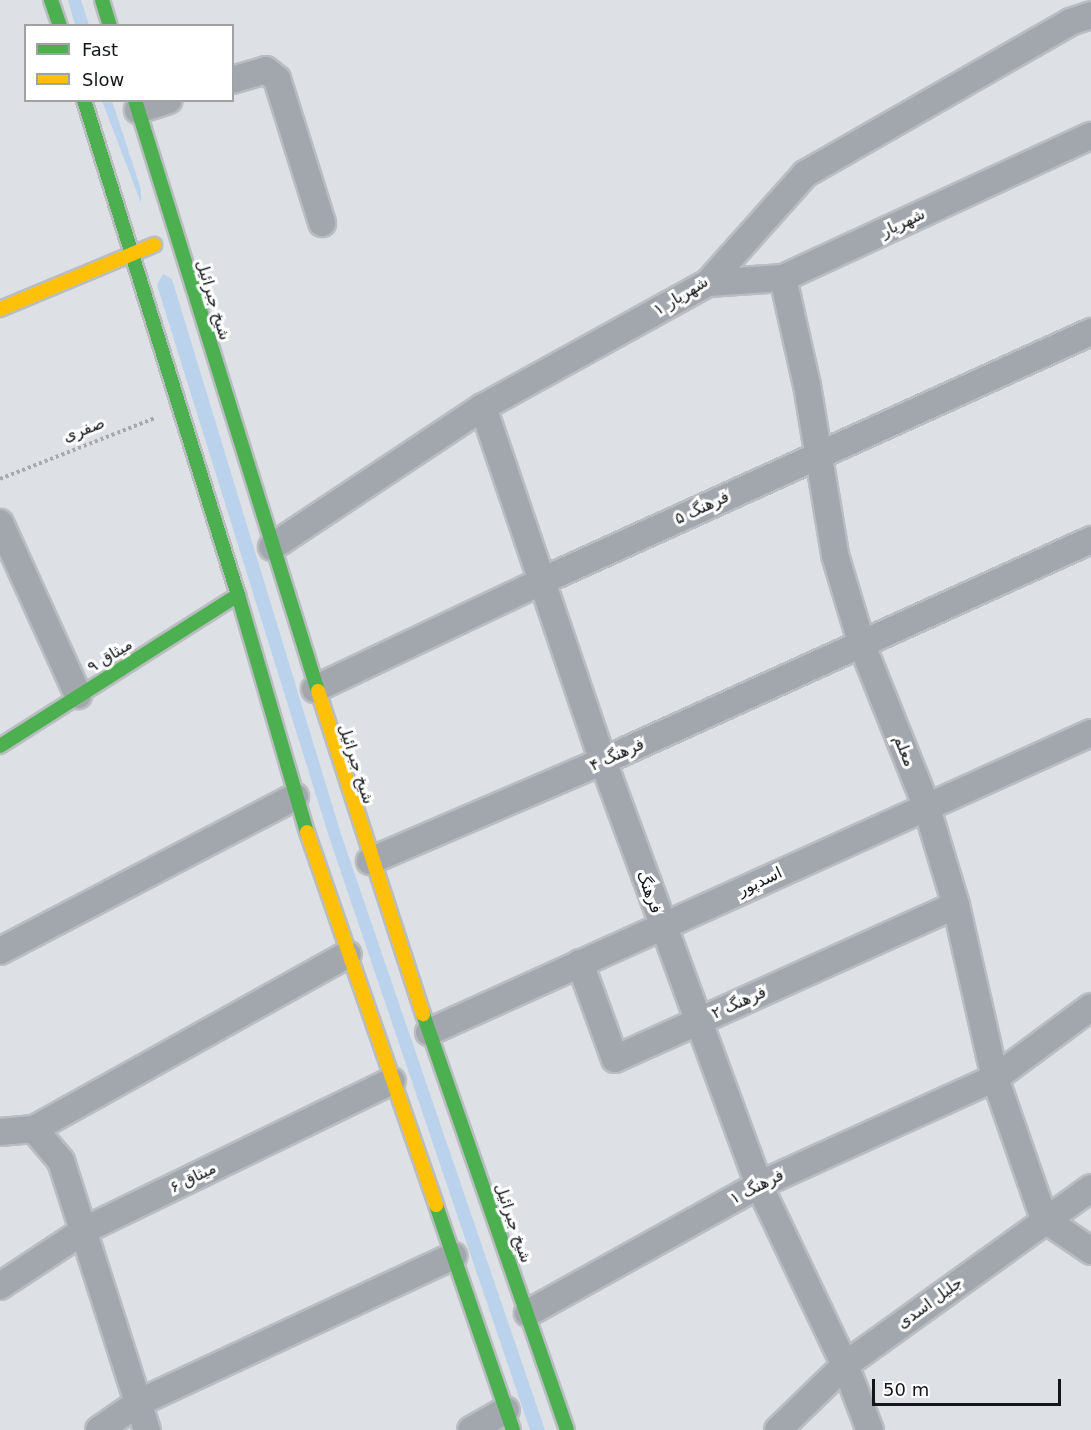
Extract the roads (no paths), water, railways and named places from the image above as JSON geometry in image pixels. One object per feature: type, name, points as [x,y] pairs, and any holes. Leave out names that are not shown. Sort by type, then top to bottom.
[{"type":"street","points":[[51,0],[59,24]]},
{"type":"street","points":[[102,0],[109,24]]},
{"type":"street","name":"شهریار ۱","points":[[272,548],[483,407],[708,283],[805,174],[1080,19]]},
{"type":"street","points":[[234,79],[266,70],[277,79],[322,223]]},
{"type":"street","points":[[85,102],[133,252],[177,408],[238,595],[295,797],[509,1420],[471,1430]]},
{"type":"street","points":[[137,105],[156,102]]},
{"type":"street","name":"شیخ جبرائیل","points":[[137,105],[315,689],[370,861],[567,1430]]},
{"type":"street","name":"شهریار","points":[[708,283],[783,278],[1091,136]]},
{"type":"street","points":[[0,309],[133,252],[176,237]]},
{"type":"street","name":"معلم","points":[[783,278],[807,386],[835,555],[862,645],[926,805],[956,905],[995,1078],[1044,1220]]},
{"type":"street","name":"فرهنگ ۵","points":[[315,689],[818,454],[1091,332]]},
{"type":"street","name":"فرهنگ","points":[[483,407],[603,761],[662,927],[759,1185],[845,1365],[870,1430]]},
{"type":"street","points":[[0,523],[78,695]]},
{"type":"street","name":"فرهنگ ۴","points":[[370,861],[603,761],[1091,540]]},
{"type":"street","name":"میثاق ۹","points":[[0,746],[238,595]]},
{"type":"street","name":"اسدپور","points":[[429,1032],[926,805],[1091,733]]},
{"type":"street","points":[[0,951],[295,797]]},
{"type":"street","name":"فرهنگ ۲","points":[[580,963],[615,1059],[956,905]]},
{"type":"street","points":[[0,1132],[34,1129],[348,954]]},
{"type":"street","name":"فرهنگ ۱","points":[[528,1313],[759,1185],[995,1078],[1091,1007]]},
{"type":"street","name":"میثاق ۶","points":[[0,1286],[86,1230],[392,1081]]},
{"type":"street","points":[[34,1129],[61,1161],[86,1230],[147,1430]]},
{"type":"street","name":"جلیل اسدی","points":[[778,1430],[845,1365],[1091,1188]]},
{"type":"street","points":[[1044,1220],[1091,1251]]},
{"type":"street","points":[[99,1430],[138,1403],[453,1256]]}]
